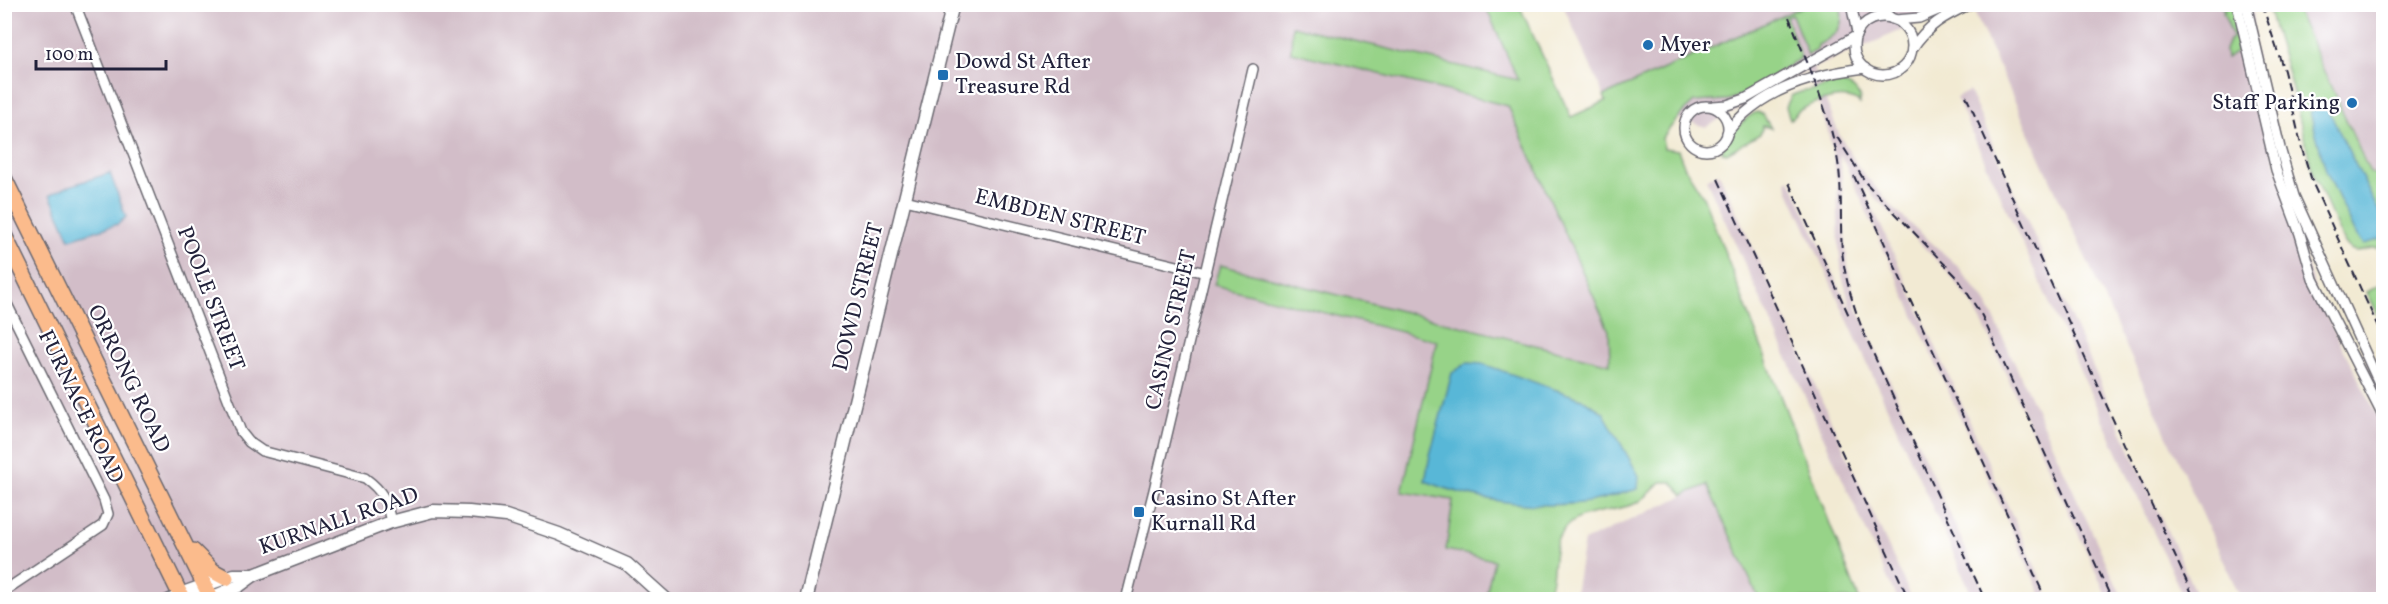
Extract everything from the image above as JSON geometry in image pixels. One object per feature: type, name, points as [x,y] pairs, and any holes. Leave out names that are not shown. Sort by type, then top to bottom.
[{"type":"highway","name":"ORRONG ROAD","points":[[4,178],[209,596]]},
{"type":"highway","name":"ORRONG ROAD","points":[[4,235],[176,598]]},
{"type":"highway","points":[[186,546],[213,571],[226,578]]},
{"type":"street","name":"POOLE STREET","points":[[75,4],[241,432],[249,442],[262,451],[365,478],[385,497],[391,522]]},
{"type":"street","name":"DOWD STREET","points":[[806,600],[953,4]]},
{"type":"street","points":[[1851,4],[1856,34],[1855,54],[1865,68],[1876,74],[1894,73],[1908,59],[1911,50],[1925,31],[1935,22],[1970,4]]},
{"type":"street","points":[[1876,4],[1908,32],[1911,50]]},
{"type":"street","points":[[1865,68],[1824,74],[1796,83],[1740,116],[1718,146],[1707,150],[1695,147],[1686,138],[1683,126],[1688,113],[1700,106],[1728,105],[1745,99],[1856,34],[1868,21],[1876,18],[1919,18],[1952,4]]},
{"type":"street","points":[[2237,4],[2276,170],[2300,234],[2313,279],[2384,418]]},
{"type":"street","points":[[2246,4],[2292,189],[2384,394]]},
{"type":"street","name":"CASINO STREET","points":[[1126,600],[1253,69]]},
{"type":"street","points":[[1713,106],[1724,114],[1728,127],[1727,133]]},
{"type":"street","name":"EMBDEN STREET","points":[[905,200],[1206,273]]},
{"type":"street","name":"FURNACE ROAD","points":[[4,298],[104,500],[108,514],[103,525],[4,591]]},
{"type":"street","name":"KURNALL ROAD","points":[[176,598],[209,596],[239,586],[254,574],[391,522],[433,511],[506,516],[559,534],[627,564],[667,600]]},
{"type":"street","name":"KURNALL ROAD","points":[[209,596],[226,578],[234,575],[254,574]]},
{"type":"shaded area","points":[[4,5],[1485,5],[1518,81],[1292,26],[1291,52],[1508,106],[1609,332],[1611,364],[1220,265],[1214,285],[1437,341],[1402,492],[1453,500],[1446,550],[1495,559],[1485,599],[5,599]]},
{"type":"shaded area","points":[[1563,5],[1961,5],[1813,68],[1839,134],[1859,168],[1896,211],[1958,266],[1988,305],[2123,599],[2108,599],[1987,332],[1972,304],[1946,270],[1862,184],[2050,599],[2043,599],[1840,153],[1846,248],[1857,307],[1988,599],[1974,599],[1789,191],[1786,181],[1790,179],[1853,317],[1842,275],[1837,182],[1833,155],[1828,131],[1807,71],[1706,127],[1604,96]]},
{"type":"shaded area","points":[[1971,5],[2253,5],[2258,105],[2317,297],[2383,427],[2383,599],[2241,599]]},
{"type":"shaded area","points":[[2294,5],[2383,5],[2383,178],[2371,173]]},
{"type":"shaded area","points":[[1969,91],[2198,599],[2184,599],[1956,98]]},
{"type":"shaded area","points":[[1719,173],[1912,599],[1897,599],[1706,179]]},
{"type":"shaded area","points":[[1707,485],[1759,599],[1574,600],[1584,541]]},
{"type":"green space","points":[[1485,5],[1519,5],[1571,117],[1606,101],[1604,96],[1806,5],[1844,5],[1841,9],[1841,22],[1837,32],[1808,55],[1792,15],[1786,17],[1801,58],[1747,93],[1728,100],[1694,102],[1662,138],[1664,148],[1678,150],[1685,168],[1703,196],[1859,599],[1759,599],[1707,485],[1683,495],[1672,482],[1661,482],[1637,503],[1586,515],[1568,525],[1557,541],[1551,584],[1544,599],[1485,599],[1494,560],[1446,550],[1453,500],[1402,492],[1437,341],[1214,285],[1220,265],[1610,364],[1609,331],[1508,106],[1291,52],[1292,26],[1518,80]]},
{"type":"green space","points":[[2220,5],[2235,5],[2239,29],[2236,52],[2226,58],[2225,50],[2229,40],[2233,37],[2223,12],[2225,11]]},
{"type":"green space","points":[[2267,5],[2294,5],[2370,173],[2383,178],[2383,249],[2358,251],[2349,248],[2344,243],[2313,173],[2289,77]]},
{"type":"green space","points":[[1829,83],[1850,86],[1858,93],[1860,104],[1847,98],[1831,99],[1800,110],[1790,119],[1786,107],[1791,96],[1820,88]]},
{"type":"green space","points":[[1757,112],[1763,115],[1771,128],[1763,126],[1760,134],[1727,153],[1722,152],[1735,129]]},
{"type":"green space","points":[[2383,283],[2383,325],[2367,292]]},
{"type":"water","points":[[2326,105],[2383,220],[2383,239],[2364,244],[2357,236],[2326,171],[2310,112]]},
{"type":"water","points":[[110,173],[126,217],[118,224],[70,239],[50,195],[66,187]]},
{"type":"water","points":[[1467,363],[1483,364],[1582,399],[1603,412],[1639,476],[1638,489],[1589,502],[1548,505],[1485,499],[1425,481],[1452,373]]},
{"type":"railway","points":[[2262,4],[2284,71],[2302,149],[2313,184],[2384,340]]},
{"type":"railway","points":[[1789,17],[1819,92],[1836,149],[1840,179],[1842,251],[1847,282],[1856,311],[1985,600]]},
{"type":"railway","points":[[1966,96],[2195,600]]},
{"type":"railway","points":[[1837,137],[1866,183],[1957,277],[1982,316],[2112,600]]},
{"type":"railway","points":[[1854,176],[2046,600]]},
{"type":"railway","points":[[1718,179],[1909,600]]},
{"type":"railway","points":[[1789,183],[1850,318]]},
{"type":"place","name":"Myer","points":[[1648,45]]},
{"type":"place","name":"Dowd St After Treasure Rd","points":[[943,75]]},
{"type":"place","name":"Staff Parking","points":[[2352,103]]},
{"type":"place","name":"Casino St After Kurnall Rd","points":[[1139,512]]}]
